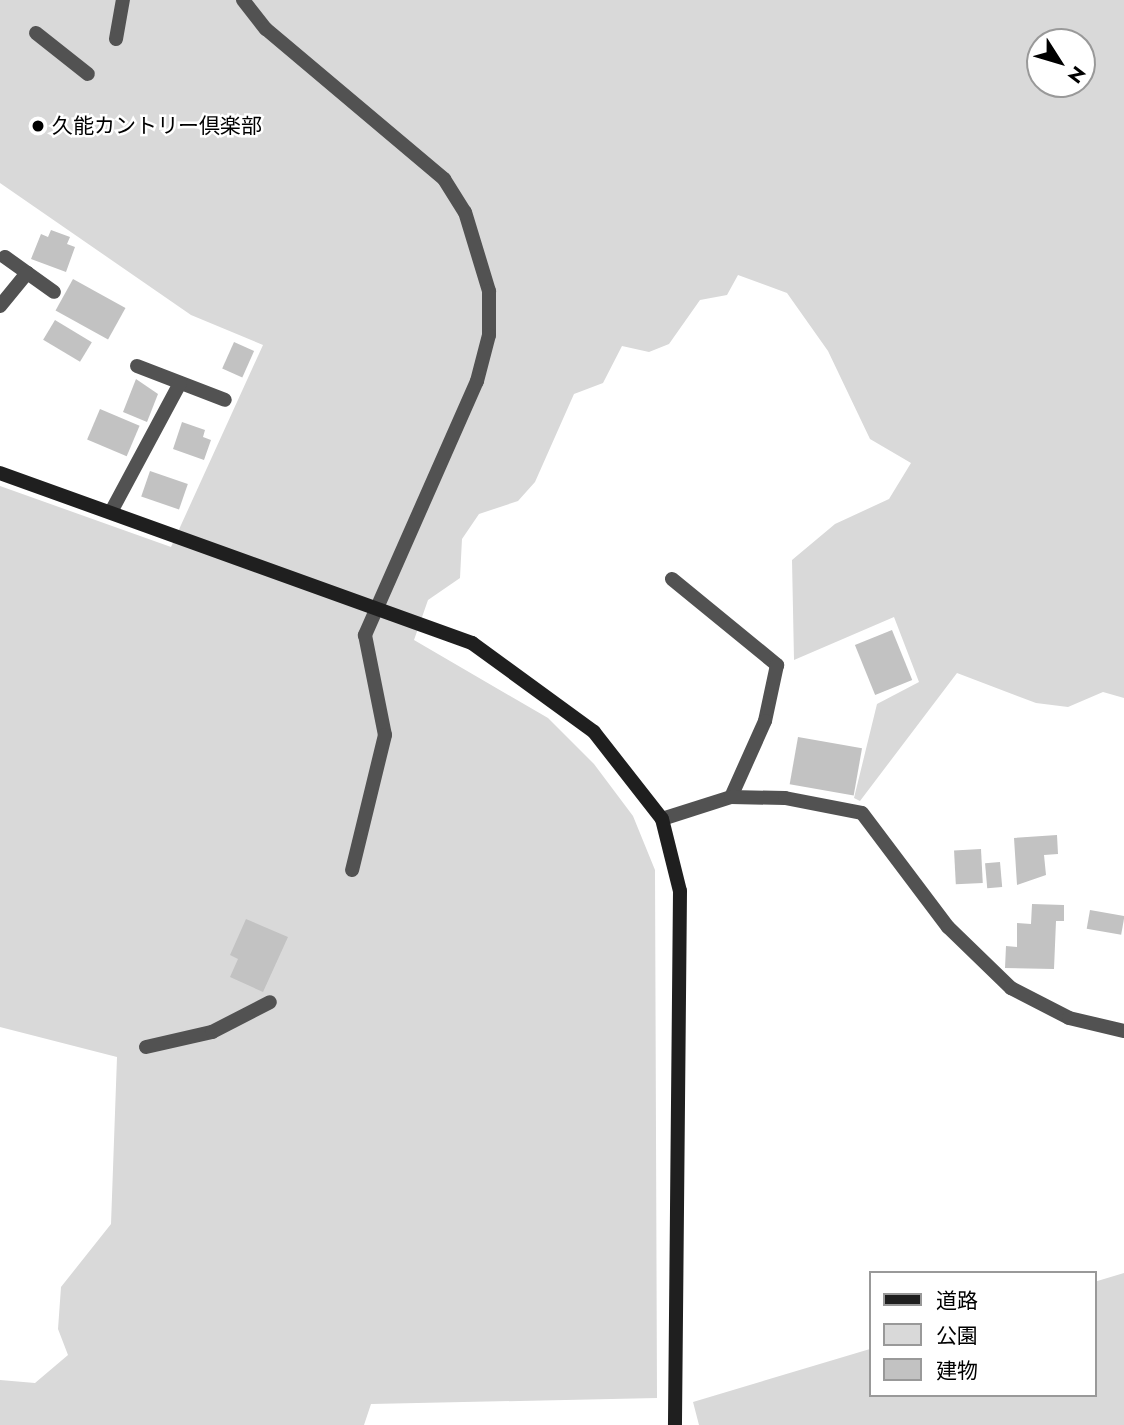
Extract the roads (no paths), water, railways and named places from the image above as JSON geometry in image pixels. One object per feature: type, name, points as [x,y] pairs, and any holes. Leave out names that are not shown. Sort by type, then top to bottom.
[{"type":"street","points":[[116,39],[123,0]]},
{"type":"street","points":[[243,0],[276,38],[444,179],[465,212],[488,291],[489,335],[477,381],[375,605],[365,635],[385,735],[352,870]]},
{"type":"street","points":[[36,33],[88,74]]},
{"type":"street","points":[[5,257],[54,292]]},
{"type":"street","points":[[0,306],[27,273]]},
{"type":"street","points":[[137,366],[225,400]]},
{"type":"street","points":[[112,510],[180,383]]},
{"type":"street","points":[[0,473],[112,510],[472,643],[557,700],[616,756],[662,819],[680,891],[675,1425]]},
{"type":"street","points":[[672,579],[777,665],[765,721],[731,797]]},
{"type":"street","points":[[662,819],[731,797],[785,798],[862,813],[948,927],[1011,988],[1069,1018],[1124,1031]]},
{"type":"street","points":[[146,1047],[212,1032],[270,1002]]},
{"type":"place","name":"久能カントリー倶楽部","points":[[38,126]]}]
